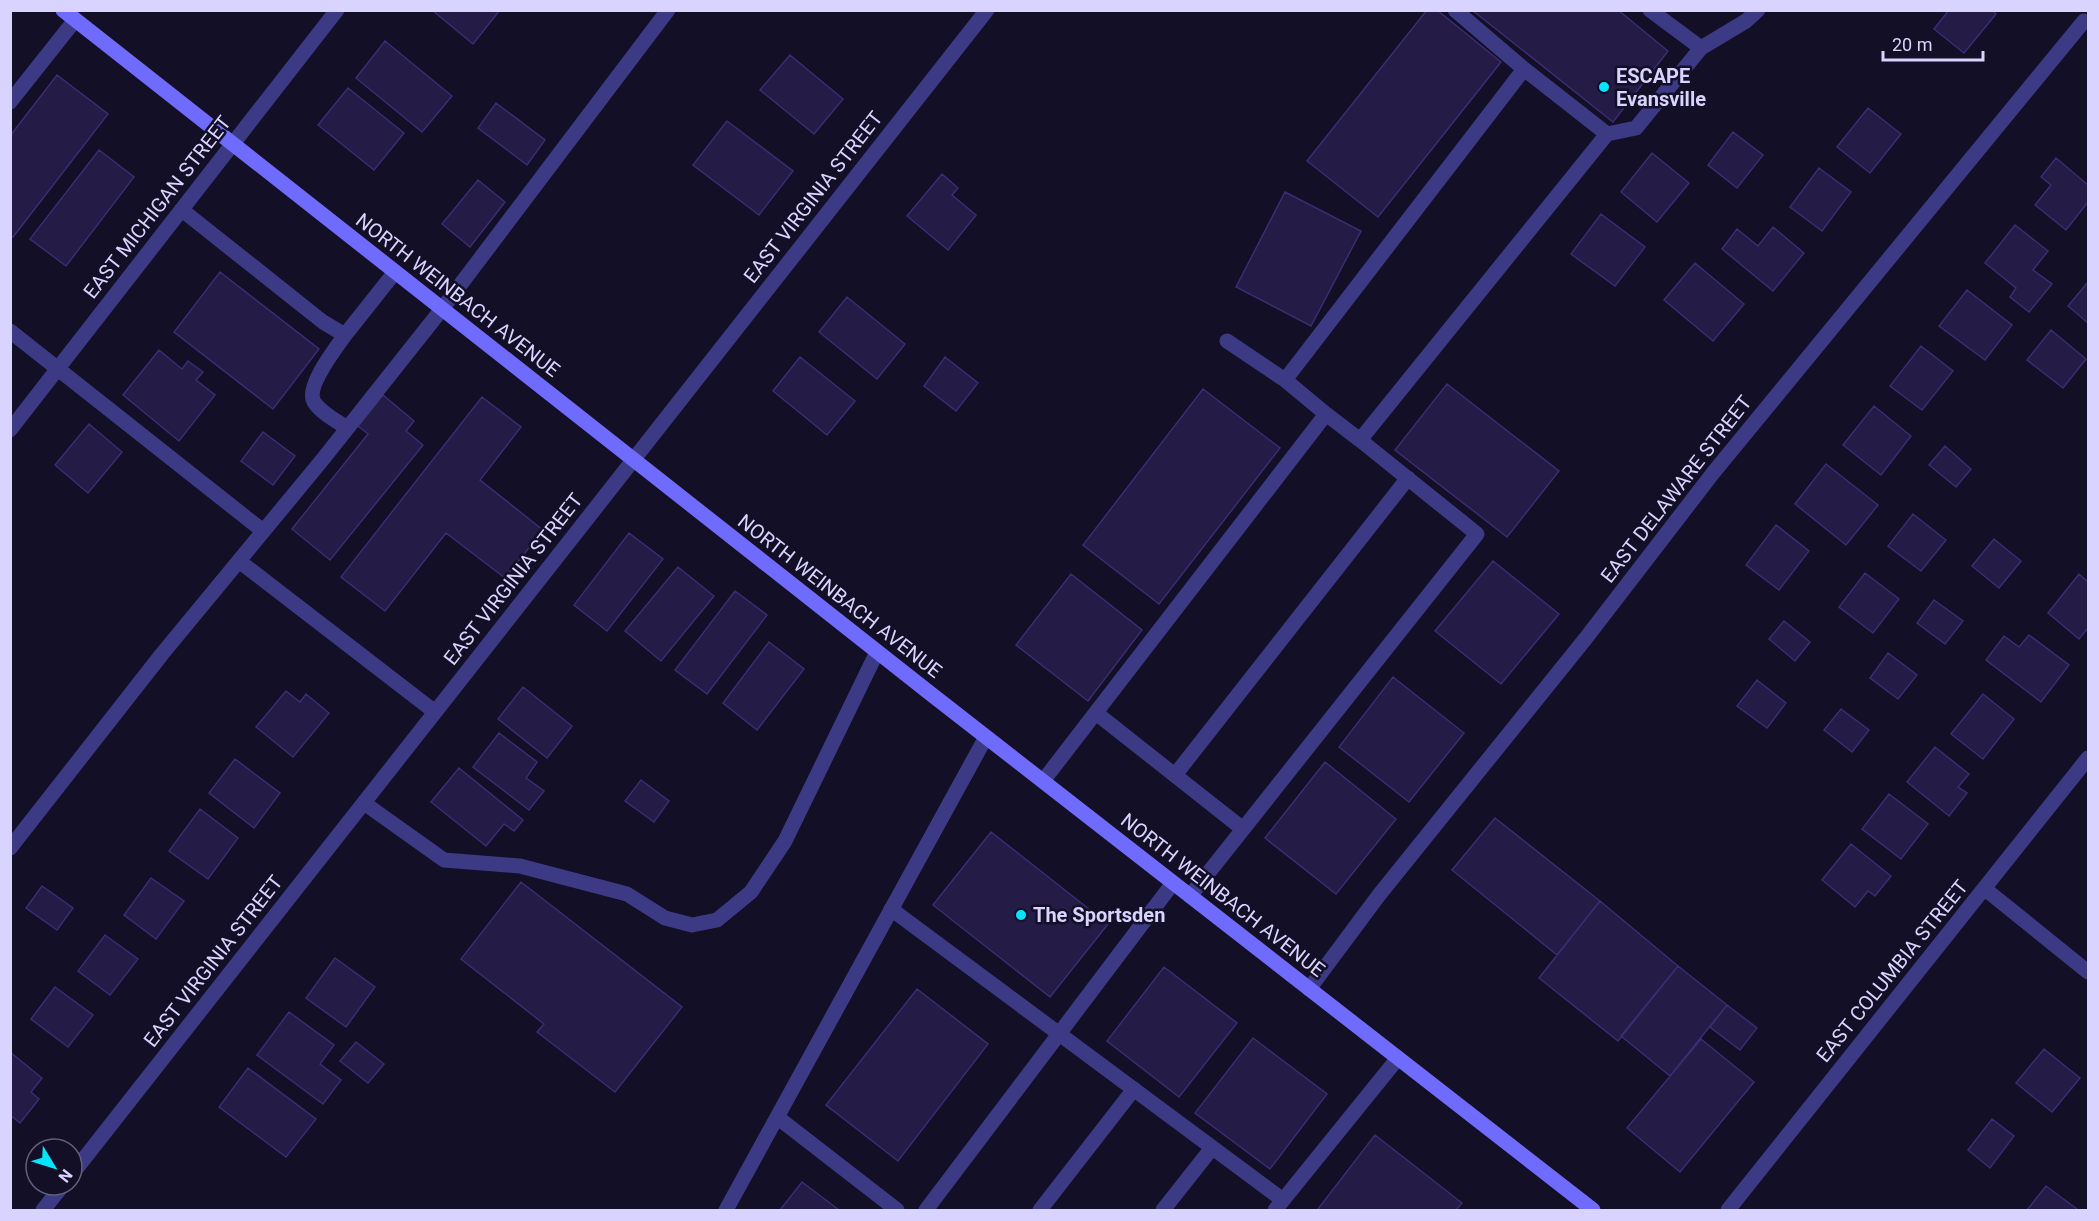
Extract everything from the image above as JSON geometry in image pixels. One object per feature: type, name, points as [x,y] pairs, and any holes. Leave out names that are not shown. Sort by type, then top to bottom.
[{"type":"main road","name":"NORTH WEINBACH AVENUE","points":[[69,15],[877,652],[1593,1210]]},
{"type":"street","name":"EAST MICHIGAN STREET","points":[[10,430],[337,10]]},
{"type":"street","points":[[10,848],[162,654],[442,309],[668,10]]},
{"type":"street","name":"EAST VIRGINIA STREET","points":[[84,1159],[987,10]]},
{"type":"street","points":[[1455,10],[1524,69],[1607,134]]},
{"type":"street","points":[[1650,10],[1701,48]]},
{"type":"street","points":[[1360,440],[1607,134],[1636,128],[1701,48],[1746,21],[1758,10]]},
{"type":"street","points":[[2071,10],[2086,22]]},
{"type":"street","points":[[10,102],[69,15]]},
{"type":"street","name":"EAST DELAWARE STREET","points":[[1309,989],[1379,895],[1586,638],[1713,473],[2086,22]]},
{"type":"street","points":[[1285,380],[1524,69]]},
{"type":"street","points":[[182,210],[323,322],[345,335]]},
{"type":"street","points":[[347,428],[319,407],[312,399],[312,388],[345,335],[395,272]]},
{"type":"street","points":[[10,331],[263,531]]},
{"type":"street","points":[[1190,896],[1477,534],[1285,380],[1227,341]]},
{"type":"street","points":[[1043,781],[1326,414]]},
{"type":"street","points":[[1175,775],[1408,478]]},
{"type":"street","points":[[239,561],[435,712]]},
{"type":"street","points":[[364,803],[444,860],[520,866],[627,894],[665,918],[692,925],[717,920],[751,892],[785,841],[877,652]]},
{"type":"street","points":[[1096,713],[1243,829]]},
{"type":"street","points":[[726,1210],[986,737]]},
{"type":"street","name":"EAST COLUMBIA STREET","points":[[1728,1210],[2088,758]]},
{"type":"street","points":[[926,1210],[1173,883]]},
{"type":"street","points":[[1985,889],[2088,972]]},
{"type":"street","points":[[891,909],[1212,1148],[1279,1205],[1398,1058]]},
{"type":"street","points":[[1040,1210],[1134,1089]]},
{"type":"street","points":[[777,1117],[897,1210]]},
{"type":"street","points":[[1162,1210],[1212,1148]]},
{"type":"street","points":[[43,1210],[53,1197]]},
{"type":"building","points":[[432,10],[500,10],[473,44]]},
{"type":"building","points":[[1427,10],[1437,10],[1501,62],[1378,217],[1307,161]]},
{"type":"building","name":"ESCAPE Evansville","points":[[1472,10],[1618,10],[1668,51],[1613,122]]},
{"type":"building","points":[[1949,10],[1992,10],[1996,14],[1964,53],[1934,29]]},
{"type":"building","points":[[385,41],[452,96],[422,132],[356,78]]},
{"type":"building","points":[[790,55],[843,99],[814,134],[760,90]]},
{"type":"building","points":[[57,75],[108,114],[13,237],[10,236],[10,136]]},
{"type":"building","points":[[348,88],[404,133],[374,170],[318,125]]},
{"type":"building","points":[[496,103],[545,140],[527,165],[478,128]]},
{"type":"building","points":[[1868,108],[1901,134],[1870,173],[1837,147]]},
{"type":"building","points":[[727,121],[793,171],[759,215],[693,165]]},
{"type":"building","points":[[1733,132],[1763,155],[1737,188],[1708,165]]},
{"type":"building","points":[[99,150],[134,177],[66,266],[30,239]]},
{"type":"building","points":[[1652,153],[1689,183],[1657,222],[1621,192]]},
{"type":"building","points":[[2056,158],[2088,185],[2088,202],[2066,230],[2035,205],[2051,185],[2041,177]]},
{"type":"building","points":[[1819,168],[1851,192],[1822,231],[1790,207]]},
{"type":"building","points":[[942,174],[958,188],[952,195],[976,215],[948,250],[907,216]]},
{"type":"building","points":[[478,180],[505,202],[470,247],[442,224]]},
{"type":"building","points":[[1285,192],[1361,231],[1311,326],[1236,287]]},
{"type":"building","points":[[1601,214],[1645,247],[1615,286],[1571,254]]},
{"type":"building","points":[[2015,225],[2048,251],[2033,270],[2052,284],[2029,312],[2010,297],[2016,288],[1985,263]]},
{"type":"building","points":[[1773,227],[1804,253],[1773,291],[1722,249],[1737,229],[1758,246]]},
{"type":"building","points":[[1695,263],[1744,304],[1713,341],[1664,300]]},
{"type":"building","points":[[220,272],[319,349],[273,409],[174,332]]},
{"type":"building","points":[[2088,282],[2088,323],[2068,306]]},
{"type":"building","points":[[1967,290],[2012,325],[1985,360],[1939,326]]},
{"type":"building","points":[[847,297],[905,344],[877,379],[819,332]]},
{"type":"building","points":[[2051,330],[2086,359],[2063,388],[2027,360]]},
{"type":"building","points":[[1921,346],[1953,371],[1922,410],[1890,386]]},
{"type":"building","points":[[159,350],[182,369],[188,361],[203,372],[196,380],[215,395],[179,441],[123,395]]},
{"type":"building","points":[[800,357],[855,401],[827,435],[773,391]]},
{"type":"building","points":[[945,357],[978,383],[956,411],[924,386]]},
{"type":"building","points":[[1447,384],[1559,471],[1507,537],[1395,450]]},
{"type":"building","points":[[1203,389],[1280,448],[1159,604],[1083,545]]},
{"type":"building","points":[[383,395],[414,421],[406,431],[423,445],[330,560],[292,529],[368,434],[358,426]]},
{"type":"building","points":[[482,397],[521,427],[480,480],[543,530],[505,578],[446,533],[385,611],[341,577]]},
{"type":"building","points":[[1874,406],[1911,436],[1881,475],[1843,445]]},
{"type":"building","points":[[89,424],[122,452],[88,493],[55,465]]},
{"type":"building","points":[[263,432],[295,456],[273,485],[241,461]]},
{"type":"building","points":[[1945,446],[1971,469],[1956,487],[1929,465]]},
{"type":"building","points":[[1826,464],[1878,505],[1846,545],[1795,504]]},
{"type":"building","points":[[1913,514],[1946,540],[1921,571],[1888,546]]},
{"type":"building","points":[[1776,525],[1809,551],[1779,590],[1746,565]]},
{"type":"building","points":[[629,533],[663,559],[607,631],[574,605]]},
{"type":"building","points":[[1994,539],[2021,561],[1999,588],[1972,566]]},
{"type":"building","points":[[1493,561],[1559,614],[1501,684],[1435,631]]},
{"type":"building","points":[[678,567],[714,596],[661,661],[625,631]]},
{"type":"building","points":[[1865,573],[1899,599],[1873,633],[1839,607]]},
{"type":"building","points":[[1071,574],[1142,630],[1088,701],[1016,645]]},
{"type":"building","points":[[2079,574],[2088,582],[2088,628],[2079,639],[2048,613]]},
{"type":"building","points":[[735,591],[767,615],[707,694],[675,670]]},
{"type":"building","points":[[1934,600],[1963,621],[1945,644],[1917,623]]},
{"type":"building","points":[[1784,621],[1810,642],[1795,661],[1769,639]]},
{"type":"building","points":[[2029,635],[2069,665],[2041,702],[1986,660],[2004,636],[2019,647]]},
{"type":"building","points":[[769,642],[804,669],[757,730],[723,703]]},
{"type":"building","points":[[1888,653],[1917,675],[1898,699],[1870,678]]},
{"type":"building","points":[[1393,677],[1464,733],[1409,802],[1339,747]]},
{"type":"building","points":[[1757,680],[1786,703],[1767,728],[1737,706]]},
{"type":"building","points":[[523,687],[572,726],[547,758],[498,719]]},
{"type":"building","points":[[286,691],[300,702],[306,694],[329,713],[293,757],[256,727]]},
{"type":"building","points":[[1983,694],[2014,719],[1983,759],[1951,734]]},
{"type":"building","points":[[1841,709],[1869,730],[1852,752],[1824,730]]},
{"type":"building","points":[[499,733],[537,762],[526,778],[544,791],[529,810],[473,767]]},
{"type":"building","points":[[1935,747],[1969,774],[1958,787],[1967,793],[1949,816],[1907,782]]},
{"type":"building","points":[[235,759],[280,793],[254,828],[209,793]]},
{"type":"building","points":[[1325,762],[1396,819],[1336,894],[1265,838]]},
{"type":"building","points":[[459,768],[523,820],[514,831],[504,824],[486,846],[431,802]]},
{"type":"building","points":[[641,780],[669,801],[654,822],[625,801]]},
{"type":"building","points":[[1889,794],[1928,824],[1901,859],[1862,829]]},
{"type":"building","points":[[200,809],[238,838],[208,879],[169,851]]},
{"type":"building","points":[[1495,818],[1600,901],[1557,955],[1452,870]]},
{"type":"building","name":"The Sportsden","points":[[991,832],[1108,924],[1050,997],[933,905]]},
{"type":"building","points":[[1851,844],[1891,876],[1875,896],[1868,891],[1855,907],[1822,880]]},
{"type":"building","points":[[151,878],[184,901],[156,939],[124,915]]},
{"type":"building","points":[[521,882],[682,1007],[615,1092],[537,1032],[544,1024],[461,959]]},
{"type":"building","points":[[42,886],[73,908],[57,930],[26,908]]},
{"type":"building","points":[[1600,901],[1678,966],[1618,1041],[1539,978]]},
{"type":"building","points":[[105,935],[138,959],[110,995],[78,971]]},
{"type":"building","points":[[335,958],[375,987],[346,1027],[306,998]]},
{"type":"building","points":[[1678,966],[1727,1005],[1670,1076],[1621,1036]]},
{"type":"building","points":[[1164,967],[1237,1023],[1179,1097],[1107,1041]]},
{"type":"building","points":[[55,987],[93,1015],[68,1047],[31,1019]]},
{"type":"building","points":[[917,989],[988,1044],[898,1161],[826,1105]]},
{"type":"building","points":[[1727,1005],[1757,1028],[1740,1050],[1710,1027]]},
{"type":"building","points":[[289,1012],[334,1045],[320,1064],[341,1080],[323,1104],[257,1055]]},
{"type":"building","points":[[1253,1038],[1327,1094],[1270,1169],[1195,1113]]},
{"type":"building","points":[[1701,1039],[1754,1082],[1680,1172],[1627,1128]]},
{"type":"building","points":[[356,1042],[384,1064],[368,1083],[340,1061]]},
{"type":"building","points":[[2044,1049],[2080,1078],[2052,1112],[2016,1083]]},
{"type":"building","points":[[10,1052],[42,1078],[31,1092],[39,1099],[20,1123],[10,1115]]},
{"type":"building","points":[[248,1068],[316,1119],[286,1157],[219,1107]]},
{"type":"building","points":[[1992,1119],[2014,1136],[1990,1168],[1968,1150]]},
{"type":"building","points":[[1375,1135],[1462,1203],[1456,1210],[1318,1209]]},
{"type":"building","points":[[802,1182],[839,1210],[780,1210]]},
{"type":"building","points":[[2046,1186],[2077,1209],[2027,1210]]},
{"type":"place","name":"ESCAPE Evansville","points":[[1604,87]]},
{"type":"place","name":"The Sportsden","points":[[1021,915]]}]
